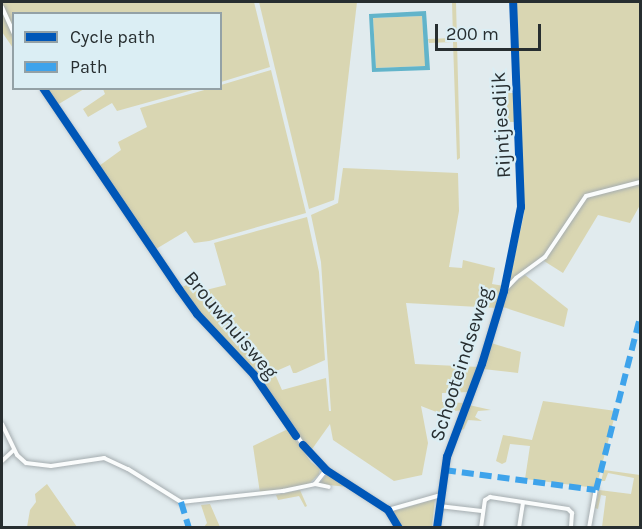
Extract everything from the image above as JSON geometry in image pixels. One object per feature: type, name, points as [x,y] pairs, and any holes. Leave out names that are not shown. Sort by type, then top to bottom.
[{"type":"street","points":[[2,7],[12,30]]},
{"type":"street","name":"Brouwhuisweg","points":[[44,90],[179,290],[197,314],[254,375],[307,450],[326,470],[388,510],[399,528]]},
{"type":"street","name":"Schooteindseweg","points":[[437,528],[447,457],[482,364],[504,291],[545,257],[586,196],[640,182]]},
{"type":"street","points":[[2,424],[14,450],[22,460],[32,466],[51,466],[98,457],[111,460],[181,502],[283,491],[315,484],[328,487]]},
{"type":"street","points":[[2,461],[14,450]]},
{"type":"street","points":[[315,484],[326,470]]},
{"type":"street","points":[[589,528],[596,490]]},
{"type":"street","points":[[388,510],[441,495]]},
{"type":"street","points":[[481,528],[482,511],[487,498],[520,500],[523,503],[571,510],[571,528]]},
{"type":"street","points":[[519,528],[523,503]]},
{"type":"street","points":[[439,506],[482,511]]},
{"type":"shaded area","points":[[2,2],[254,2],[270,67],[222,82],[222,12],[12,12],[12,47],[2,32]]},
{"type":"shaded area","points":[[259,2],[357,2],[334,200],[309,209]]},
{"type":"shaded area","points":[[452,2],[456,2],[460,158],[457,160],[453,42],[429,43],[428,39],[453,38]]},
{"type":"shaded area","points":[[516,2],[640,2],[640,205],[630,223],[598,215],[563,273],[544,261],[583,202],[579,203],[545,254],[509,282],[524,214]]},
{"type":"shaded area","points":[[422,16],[426,66],[376,68],[373,18]]},
{"type":"shaded area","points":[[271,70],[306,213],[209,241],[194,243],[186,231],[156,249],[99,166],[121,150],[118,142],[147,127],[140,108],[204,90],[222,90],[222,85]]},
{"type":"shaded area","points":[[47,90],[82,90],[57,105]]},
{"type":"shaded area","points":[[103,90],[192,90],[117,111],[112,103],[88,117],[83,109],[105,94]]},
{"type":"shaded area","points":[[507,93],[514,93],[515,122],[507,122]]},
{"type":"shaded area","points":[[343,168],[458,173],[459,211],[449,267],[462,268],[463,260],[495,268],[492,284],[504,286],[497,308],[406,303],[415,364],[479,367],[470,392],[442,393],[442,402],[465,403],[463,410],[439,413],[421,406],[428,443],[422,475],[394,481],[333,440],[330,424],[310,452],[257,376],[193,304],[182,287],[198,280],[202,291],[226,285],[214,243],[307,217],[319,272],[325,360],[296,373],[293,373],[290,365],[274,372],[282,390],[326,378],[329,411],[331,411],[321,262],[311,215],[338,203]]},
{"type":"shaded area","points":[[525,275],[568,309],[564,327],[503,307],[509,287]]},
{"type":"shaded area","points":[[491,343],[521,352],[518,373],[483,369]]},
{"type":"shaded area","points":[[543,401],[616,411],[596,488],[525,479],[530,446],[510,444],[506,462],[502,464],[496,461],[503,435],[532,440]]},
{"type":"shaded area","points":[[469,405],[491,410],[478,411],[475,417],[482,421],[468,420],[464,429],[461,430]]},
{"type":"shaded area","points":[[288,429],[311,462],[320,469],[319,474],[307,486],[260,493],[253,446]]},
{"type":"shaded area","points":[[604,470],[640,475],[640,527],[602,527],[606,496],[601,495],[598,509],[595,508],[599,490],[631,494],[634,478],[608,473],[605,481],[601,481]]},
{"type":"shaded area","points":[[328,473],[348,487],[319,484]]},
{"type":"shaded area","points":[[47,484],[77,527],[27,527],[30,510],[36,502],[35,494]]},
{"type":"shaded area","points":[[300,490],[307,506],[305,507],[299,496],[278,500],[276,495]]},
{"type":"shaded area","points":[[435,499],[432,527],[401,527],[391,512]]},
{"type":"shaded area","points":[[210,504],[220,527],[204,527],[207,523],[201,505]]},
{"type":"water","points":[[426,11],[430,70],[372,72],[369,14]],"holes":[[[422,16],[425,66],[376,68],[373,18]]]},
{"type":"marked path","points":[[444,470],[596,490],[640,318]]},
{"type":"marked path","points":[[181,502],[189,528]]},
{"type":"cycle path","name":"Rijntjesdijk","points":[[437,528],[447,457],[482,364],[504,291],[521,207],[513,2]]},
{"type":"cycle path","points":[[44,90],[197,314],[254,375],[296,436]]},
{"type":"cycle path","points":[[303,445],[326,470],[388,510],[399,528]]}]
